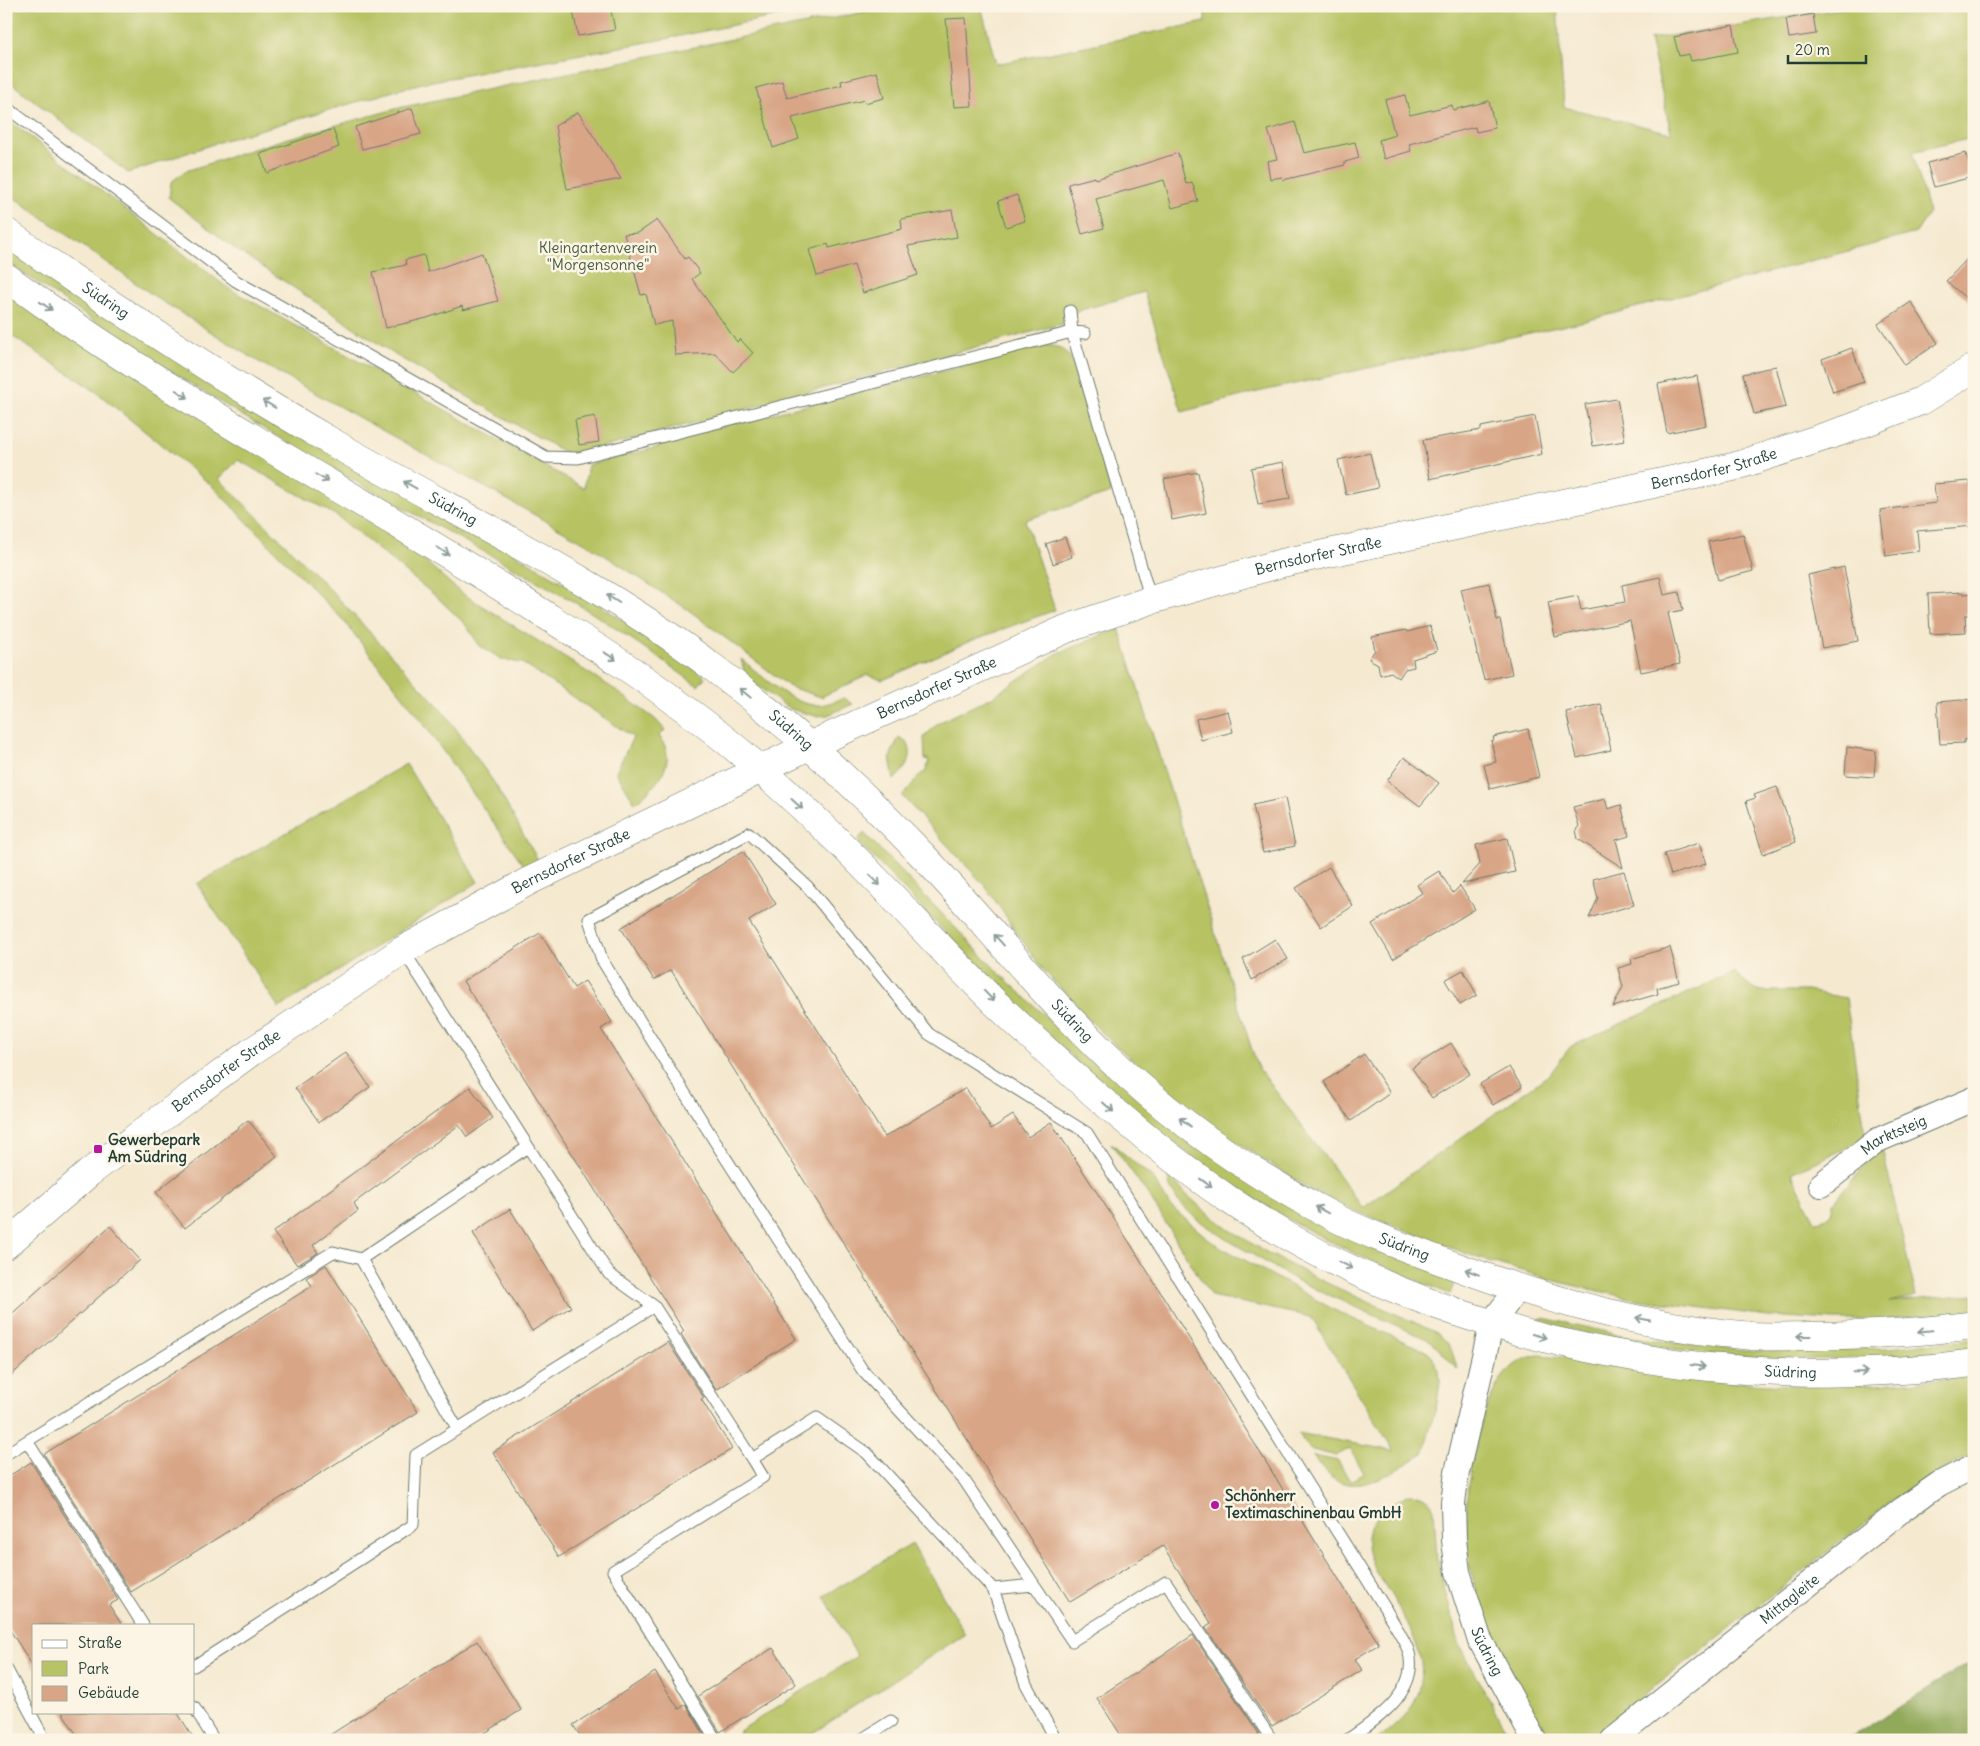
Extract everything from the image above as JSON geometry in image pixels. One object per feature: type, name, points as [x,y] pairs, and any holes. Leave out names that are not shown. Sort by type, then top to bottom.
[{"type":"main road","name":"Südring","points":[[6,232],[92,292],[237,385],[329,440],[582,580],[631,610],[716,669],[809,746],[878,810],[918,850],[1079,1028],[1147,1092],[1193,1128],[1280,1187],[1331,1215],[1396,1243],[1517,1290],[1602,1312],[1676,1326],[1754,1336],[1887,1334],[1974,1325]]},
{"type":"main road","name":"Südring","points":[[6,277],[124,358],[242,431],[402,525],[628,667],[687,710],[760,771],[842,845],[999,1006],[1112,1110],[1166,1154],[1232,1202],[1295,1239],[1360,1273],[1427,1303],[1596,1350],[1700,1367],[1826,1373],[1935,1368],[1974,1363]]},
{"type":"main road","name":"Bernsdorfer Straße","points":[[6,1244],[79,1182],[251,1052],[403,950],[529,881],[809,746],[1066,629],[1151,600],[1282,563],[1733,467],[1851,428],[1921,401],[1973,372]]},
{"type":"street","name":"Marktsteig","points":[[1821,1185],[1878,1140],[1974,1099]]},
{"type":"street","name":"Südring","points":[[1517,1290],[1492,1322],[1456,1472],[1453,1503],[1454,1540],[1461,1581],[1479,1638],[1534,1740]]},
{"type":"street","name":"Mittagleite","points":[[1613,1740],[1903,1509],[1939,1484],[1974,1466]]},
{"type":"lane","points":[[6,107],[236,281],[546,457],[578,458],[1072,332],[1085,333]]},
{"type":"lane","points":[[1070,311],[1072,332],[1151,600]]},
{"type":"lane","points":[[1272,1740],[1166,1582],[1072,1641],[964,1480],[863,1371],[714,1140],[602,960],[589,919],[749,833],[807,886],[929,1034],[1087,1133],[1385,1608],[1409,1653],[1408,1680],[1394,1703],[1347,1740]]},
{"type":"lane","points":[[403,950],[609,1274],[654,1306],[763,1476],[613,1571],[716,1740]]},
{"type":"lane","points":[[361,1259],[528,1147]]},
{"type":"lane","points":[[6,1454],[333,1252],[361,1259],[457,1428]]},
{"type":"lane","points":[[195,1665],[412,1525],[416,1455],[654,1306]]},
{"type":"lane","points":[[752,1459],[817,1418],[867,1453],[993,1589],[1026,1684],[1056,1740]]},
{"type":"lane","points":[[28,1441],[141,1624]]},
{"type":"lane","points":[[993,1589],[1034,1585]]},
{"type":"lane","points":[[6,1668],[45,1740]]},
{"type":"lane","points":[[195,1709],[214,1740]]},
{"type":"lane","points":[[861,1740],[891,1721]]},
{"type":"green space","points":[[6,6],[827,6],[670,38],[422,83],[228,139],[128,173],[6,79]]},
{"type":"green space","name":"Kleingartenverein \"Morgensonne\"","points":[[893,6],[981,6],[996,64],[1205,22],[1205,6],[1557,6],[1564,107],[1671,133],[1650,39],[1858,6],[1974,6],[1974,146],[1968,139],[1912,152],[1929,213],[1916,233],[1585,321],[1253,393],[1182,412],[1144,292],[1081,310],[1062,324],[571,456],[397,356],[234,248],[169,198],[171,182],[186,171],[275,142],[403,107]]},
{"type":"green space","points":[[6,118],[228,288],[584,488],[588,465],[658,447],[679,437],[1048,345],[1061,348],[1071,358],[1111,493],[1025,520],[1055,610],[968,642],[883,680],[868,675],[821,697],[790,687],[690,611],[589,545],[259,362],[157,298],[6,192]]},
{"type":"green space","points":[[6,247],[600,605],[705,677],[698,686],[574,602],[340,472],[232,409],[118,337],[6,261]]},
{"type":"green space","points":[[6,294],[398,537],[460,592],[611,687],[655,719],[665,730],[659,736],[665,746],[667,755],[663,773],[651,789],[635,803],[616,772],[633,737],[522,663],[503,660],[480,646],[465,624],[439,599],[337,516],[238,460],[219,479],[326,585],[444,712],[495,784],[539,862],[525,867],[416,713],[343,620],[211,485],[95,391],[6,332]]},
{"type":"green space","points":[[1119,628],[1257,1066],[1363,1208],[1550,1074],[1570,1047],[1734,972],[1756,991],[1807,991],[1846,998],[1866,1139],[1793,1172],[1793,1176],[1815,1221],[1821,1221],[1831,1213],[1833,1203],[1875,1153],[1882,1148],[1916,1296],[1889,1302],[1974,1294],[1974,1310],[1883,1320],[1834,1320],[1768,1316],[1634,1299],[1563,1283],[1478,1258],[1355,1211],[1309,1188],[1248,1150],[1200,1116],[1116,1046],[1087,1018],[1040,966],[985,886],[902,796],[922,773],[925,773],[929,760],[925,759],[924,737],[938,723],[992,697],[1056,654]]},
{"type":"green space","points":[[741,659],[777,688],[797,700],[817,705],[827,704],[844,698],[853,704],[828,715],[816,716],[790,709],[746,678]]},
{"type":"green space","points":[[899,737],[908,744],[910,755],[907,764],[894,780],[890,757]]},
{"type":"green space","points":[[406,764],[478,882],[279,1008],[197,884]]},
{"type":"green space","points":[[864,833],[998,972],[1098,1065],[1456,1278],[1450,1294],[1390,1270],[1275,1212],[1221,1177],[1171,1140],[1122,1101],[1076,1060],[987,974],[857,841]]},
{"type":"green space","points":[[1111,1143],[1153,1178],[1170,1206],[1212,1242],[1340,1313],[1430,1353],[1439,1370],[1440,1381],[1437,1403],[1423,1454],[1394,1471],[1366,1483],[1352,1484],[1339,1481],[1326,1472],[1313,1456],[1338,1461],[1350,1481],[1364,1473],[1350,1448],[1336,1456],[1309,1449],[1298,1433],[1394,1451],[1311,1317],[1211,1296],[1149,1196]]},
{"type":"green space","points":[[1167,1173],[1196,1203],[1251,1243],[1282,1261],[1439,1334],[1450,1346],[1458,1370],[1431,1341],[1300,1282],[1231,1242],[1195,1218],[1178,1201],[1170,1187]]},
{"type":"green space","points":[[1543,1318],[1630,1337],[1743,1351],[1889,1348],[1974,1338],[1974,1348],[1865,1358],[1810,1359],[1756,1357],[1648,1345],[1594,1335],[1541,1322],[1540,1319]]},
{"type":"green space","points":[[1538,1355],[1585,1361],[1662,1375],[1779,1384],[1857,1385],[1935,1380],[1974,1375],[1974,1454],[1947,1467],[1895,1499],[1642,1697],[1648,1705],[1597,1740],[1549,1740],[1535,1719],[1494,1639],[1481,1607],[1473,1580],[1467,1526],[1467,1498],[1470,1471],[1476,1444],[1492,1396],[1502,1377],[1509,1370],[1517,1363]]},
{"type":"green space","points":[[1408,1494],[1424,1497],[1434,1509],[1437,1561],[1459,1643],[1511,1740],[1376,1740],[1398,1723],[1413,1705],[1420,1687],[1421,1668],[1418,1649],[1410,1629],[1374,1567],[1367,1545],[1369,1530],[1376,1519],[1386,1509]]},
{"type":"green space","points":[[912,1544],[965,1634],[802,1740],[743,1740],[738,1732],[857,1656],[824,1596]]},
{"type":"green space","points":[[1974,1659],[1974,1740],[1847,1740]]},
{"type":"building","points":[[572,6],[610,6],[615,30],[578,36]]},
{"type":"building","points":[[1813,14],[1816,34],[1789,38],[1786,19]]},
{"type":"building","points":[[966,18],[972,106],[954,107],[946,19]]},
{"type":"building","points":[[1733,25],[1738,52],[1691,61],[1689,54],[1679,56],[1674,37]]},
{"type":"building","points":[[877,72],[884,98],[865,103],[864,100],[792,118],[799,139],[773,148],[756,88],[782,81],[787,98],[842,85],[841,81]]},
{"type":"building","points":[[1405,95],[1410,115],[1452,105],[1453,110],[1489,101],[1495,128],[1476,132],[1475,127],[1409,144],[1411,151],[1384,159],[1379,140],[1395,135],[1385,100]]},
{"type":"building","points":[[412,108],[421,134],[362,149],[355,127]]},
{"type":"building","points":[[578,112],[621,179],[567,189],[555,126]]},
{"type":"building","points":[[1295,122],[1304,153],[1355,142],[1359,158],[1345,162],[1345,165],[1283,180],[1282,177],[1270,179],[1267,161],[1277,159],[1268,130]]},
{"type":"building","points":[[333,129],[339,147],[267,173],[260,154]]},
{"type":"building","points":[[1178,153],[1186,184],[1192,182],[1198,201],[1172,208],[1164,180],[1096,199],[1104,228],[1082,234],[1068,184],[1095,177],[1096,179]]},
{"type":"building","points":[[1966,153],[1972,177],[1934,187],[1927,163]]},
{"type":"building","points":[[1017,195],[1025,221],[1006,227],[998,201]]},
{"type":"building","points":[[952,210],[957,237],[908,246],[918,275],[863,293],[854,265],[817,276],[809,250],[828,244],[829,248],[902,229],[901,219]]},
{"type":"building","points":[[657,220],[685,259],[688,257],[700,273],[692,279],[737,342],[740,339],[753,353],[733,372],[715,353],[675,355],[672,321],[654,325],[646,294],[641,295],[624,234],[638,233]]},
{"type":"building","points":[[1974,252],[1974,305],[1946,281]]},
{"type":"building","points":[[482,253],[498,301],[463,310],[462,306],[427,318],[386,328],[373,272],[406,265],[405,260],[424,255],[428,272]]},
{"type":"building","points":[[1911,302],[1938,343],[1905,365],[1878,324]]},
{"type":"building","points":[[1852,348],[1864,382],[1833,392],[1822,359]]},
{"type":"building","points":[[1776,366],[1786,407],[1754,414],[1743,374]]},
{"type":"building","points":[[1697,376],[1706,425],[1667,433],[1658,384]]},
{"type":"building","points":[[1617,399],[1625,441],[1593,446],[1585,404]]},
{"type":"building","points":[[595,416],[599,442],[579,445],[575,420]]},
{"type":"building","points":[[1535,416],[1542,454],[1430,479],[1423,440],[1481,430],[1481,427]]},
{"type":"building","points":[[1370,453],[1378,488],[1346,495],[1338,460]]},
{"type":"building","points":[[1283,462],[1290,499],[1258,504],[1251,468]]},
{"type":"building","points":[[1198,472],[1206,513],[1172,520],[1164,479]]},
{"type":"building","points":[[1970,481],[1974,526],[1917,531],[1919,551],[1886,556],[1880,510],[1936,503],[1934,484]]},
{"type":"building","points":[[1743,534],[1753,571],[1718,580],[1708,542]]},
{"type":"building","points":[[1065,537],[1072,557],[1053,564],[1046,544]]},
{"type":"building","points":[[1844,567],[1858,641],[1822,648],[1808,575]]},
{"type":"building","points":[[1660,577],[1664,595],[1679,592],[1683,610],[1668,613],[1680,664],[1641,672],[1630,621],[1555,637],[1548,602],[1578,596],[1581,610],[1625,602],[1622,585]]},
{"type":"building","points":[[1489,583],[1497,620],[1500,620],[1512,674],[1484,680],[1461,589]]},
{"type":"building","points":[[1963,592],[1964,594],[1974,593],[1974,615],[1965,615],[1966,632],[1930,634],[1928,594]]},
{"type":"building","points":[[1430,626],[1437,651],[1413,659],[1414,667],[1405,669],[1399,678],[1391,672],[1380,675],[1378,664],[1369,659],[1375,650],[1372,637],[1406,630],[1407,632]]},
{"type":"building","points":[[1974,699],[1974,739],[1964,740],[1964,743],[1940,744],[1937,702]]},
{"type":"building","points":[[1601,704],[1611,750],[1577,758],[1566,712]]},
{"type":"building","points":[[1228,711],[1233,732],[1201,740],[1196,719]]},
{"type":"building","points":[[1528,729],[1539,777],[1490,789],[1484,765],[1496,762],[1491,741],[1494,740],[1493,737]]},
{"type":"building","points":[[1847,747],[1876,751],[1874,777],[1845,775]]},
{"type":"building","points":[[1404,757],[1439,783],[1420,806],[1387,781]]},
{"type":"building","points":[[1777,787],[1796,842],[1763,854],[1746,801],[1756,798],[1754,795]]},
{"type":"building","points":[[1285,798],[1295,846],[1263,853],[1253,805]]},
{"type":"building","points":[[1605,799],[1608,809],[1621,805],[1629,836],[1616,840],[1623,868],[1578,839],[1576,830],[1579,826],[1573,807]]},
{"type":"building","points":[[1507,838],[1515,872],[1462,884],[1480,864],[1476,845]]},
{"type":"building","points":[[1699,843],[1706,864],[1671,875],[1664,854]]},
{"type":"building","points":[[743,851],[776,904],[749,921],[885,1137],[966,1088],[991,1129],[1013,1115],[1028,1137],[1051,1122],[1133,1248],[1379,1644],[1355,1659],[1362,1670],[1272,1726],[1205,1627],[1211,1623],[1163,1546],[1070,1602],[671,970],[654,980],[621,928]]},
{"type":"building","points":[[1329,867],[1353,906],[1321,927],[1296,888]]},
{"type":"building","points":[[1439,871],[1453,893],[1460,886],[1475,909],[1393,959],[1372,924],[1422,893],[1417,885]]},
{"type":"building","points":[[1624,871],[1634,905],[1589,918],[1598,898],[1593,879]]},
{"type":"building","points":[[540,933],[574,988],[585,981],[612,1022],[601,1029],[796,1339],[716,1390],[681,1334],[684,1331],[463,981]]},
{"type":"building","points":[[1275,939],[1288,959],[1252,980],[1243,959]]},
{"type":"building","points":[[1670,947],[1679,982],[1657,988],[1658,994],[1613,1007],[1623,987],[1618,968],[1632,964],[1631,959]]},
{"type":"building","points":[[1463,970],[1477,995],[1460,1005],[1445,980]]},
{"type":"building","points":[[1451,1043],[1470,1074],[1432,1098],[1412,1068]]},
{"type":"building","points":[[346,1052],[370,1087],[319,1122],[295,1088]]},
{"type":"building","points":[[1364,1054],[1390,1093],[1351,1121],[1324,1082]]},
{"type":"building","points":[[1509,1067],[1522,1087],[1493,1105],[1480,1084]]},
{"type":"building","points":[[470,1087],[493,1118],[467,1137],[459,1125],[354,1203],[358,1211],[313,1245],[318,1253],[297,1265],[273,1232]]},
{"type":"building","points":[[248,1120],[277,1156],[185,1228],[156,1192]]},
{"type":"building","points":[[510,1209],[571,1307],[532,1331],[473,1233]]},
{"type":"building","points":[[110,1226],[140,1260],[6,1380],[6,1319]]},
{"type":"building","points":[[326,1265],[418,1412],[131,1592],[44,1454],[312,1286],[306,1278]]},
{"type":"building","points":[[668,1342],[704,1398],[701,1399],[732,1449],[559,1557],[493,1452]]},
{"type":"building","points":[[31,1462],[118,1600],[109,1605],[121,1624],[32,1624],[32,1665],[6,1624],[6,1478]]},
{"type":"building","points":[[1193,1635],[1259,1734],[1249,1740],[1124,1740],[1097,1698]]},
{"type":"building","points":[[477,1641],[521,1710],[474,1740],[322,1740]]},
{"type":"building","points":[[773,1648],[796,1684],[720,1732],[698,1696]]},
{"type":"building","points":[[655,1672],[679,1709],[686,1704],[707,1740],[583,1740],[573,1725]]},
{"type":"building","points":[[63,1714],[178,1714],[195,1740],[80,1740]]},
{"type":"place","name":"Gewerbepark Am Südring","points":[[98,1149]]},
{"type":"place","name":"Schönherr Textimaschinenbau GmbH","points":[[1215,1505]]}]
